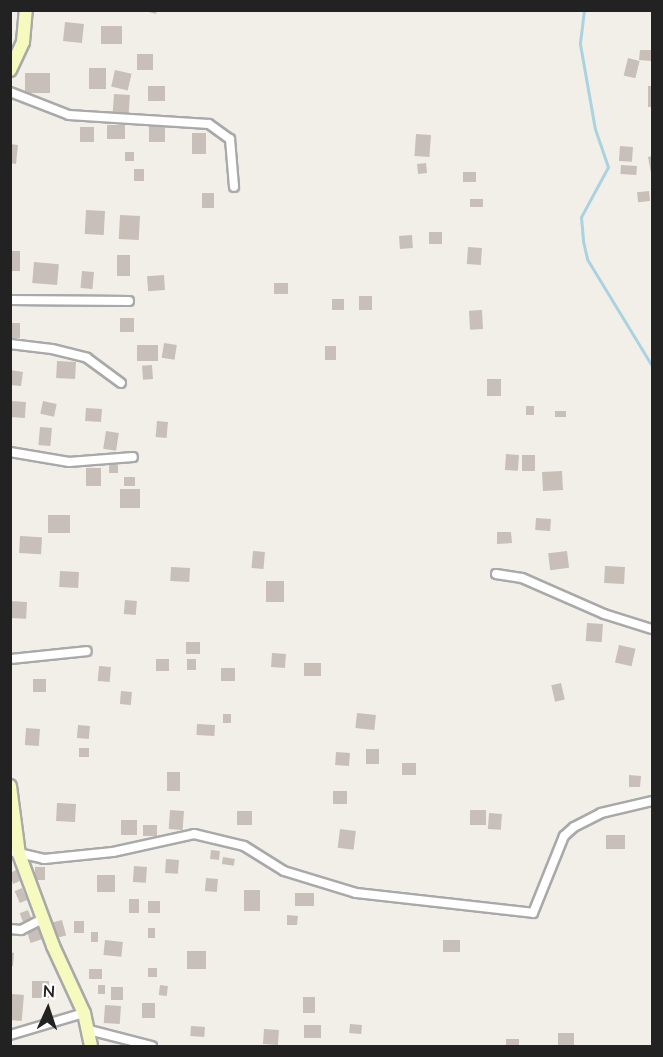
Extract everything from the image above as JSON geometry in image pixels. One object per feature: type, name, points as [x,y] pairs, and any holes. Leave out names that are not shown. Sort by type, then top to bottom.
[{"type":"main road","points":[[12,63],[23,42],[26,10]]},
{"type":"main road","points":[[10,786],[15,853],[84,1013],[92,1047]]},
{"type":"street","points":[[10,92],[69,115],[209,124],[231,139],[234,186]]},
{"type":"street","points":[[10,300],[129,301]]},
{"type":"street","points":[[10,344],[52,349],[87,358],[121,383]]},
{"type":"street","points":[[10,452],[69,462],[133,457]]},
{"type":"street","points":[[496,574],[522,578],[603,614],[652,629]]},
{"type":"street","points":[[10,659],[87,651]]},
{"type":"street","points":[[15,853],[44,859],[113,852],[194,834],[244,846],[284,871],[356,893],[533,913],[564,836],[574,827],[601,813],[652,801]]},
{"type":"street","points":[[10,929],[21,930],[43,919]]},
{"type":"street","points":[[10,1035],[84,1013]]},
{"type":"street","points":[[89,1030],[152,1047]]},
{"type":"building","points":[[141,10],[157,10],[156,14]]},
{"type":"building","points":[[65,22],[84,24],[82,43],[63,41]]},
{"type":"building","points":[[101,26],[122,26],[122,44],[101,44]]},
{"type":"building","points":[[640,50],[652,50],[652,61],[639,60]]},
{"type":"building","points":[[137,54],[153,54],[153,70],[137,70]]},
{"type":"building","points":[[628,58],[640,61],[635,78],[624,75]]},
{"type":"building","points":[[89,68],[106,68],[106,89],[89,89]]},
{"type":"building","points":[[115,70],[132,74],[128,90],[111,87]]},
{"type":"building","points":[[25,73],[50,73],[50,93],[25,93]]},
{"type":"building","points":[[148,86],[165,86],[165,101],[148,101]]},
{"type":"building","points":[[648,86],[652,86],[652,107],[648,107]]},
{"type":"building","points":[[114,94],[130,95],[129,114],[113,113]]},
{"type":"building","points":[[107,125],[125,125],[125,139],[107,139]]},
{"type":"building","points":[[149,125],[165,125],[165,142],[149,142]]},
{"type":"building","points":[[80,127],[94,127],[94,142],[80,142]]},
{"type":"building","points":[[192,133],[206,133],[206,154],[192,154]]},
{"type":"building","points":[[416,134],[431,135],[429,157],[414,156]]},
{"type":"building","points":[[10,144],[18,145],[16,164],[10,163]]},
{"type":"building","points":[[620,146],[633,147],[632,162],[619,161]]},
{"type":"building","points":[[125,152],[134,152],[134,161],[125,161]]},
{"type":"building","points":[[652,156],[652,173],[651,173],[648,157]]},
{"type":"building","points":[[426,163],[427,173],[418,174],[417,164]]},
{"type":"building","points":[[621,165],[637,166],[636,175],[620,174]]},
{"type":"building","points":[[134,169],[144,169],[144,181],[134,181]]},
{"type":"building","points":[[463,172],[476,172],[476,182],[463,182]]},
{"type":"building","points":[[649,191],[650,201],[638,202],[637,192]]},
{"type":"building","points":[[202,193],[214,193],[214,208],[202,208]]},
{"type":"building","points":[[470,199],[483,199],[483,207],[470,207]]},
{"type":"building","points":[[86,210],[105,211],[104,235],[85,234]]},
{"type":"building","points":[[120,215],[140,216],[139,240],[119,239]]},
{"type":"building","points":[[429,232],[442,232],[442,244],[429,244]]},
{"type":"building","points":[[412,235],[413,248],[400,249],[399,236]]},
{"type":"building","points":[[468,247],[482,248],[481,265],[467,264]]},
{"type":"building","points":[[10,251],[20,251],[20,271],[10,271]]},
{"type":"building","points":[[117,255],[130,255],[130,276],[117,276]]},
{"type":"building","points":[[34,262],[59,264],[57,285],[32,283]]},
{"type":"building","points":[[82,271],[94,272],[92,289],[81,288]]},
{"type":"building","points":[[164,275],[165,290],[148,291],[147,276]]},
{"type":"building","points":[[274,283],[288,283],[288,294],[274,294]]},
{"type":"building","points":[[359,296],[372,296],[372,310],[359,310]]},
{"type":"building","points":[[332,299],[344,299],[344,310],[332,310]]},
{"type":"building","points":[[482,310],[483,329],[470,330],[469,311]]},
{"type":"building","points":[[120,318],[134,318],[134,332],[120,332]]},
{"type":"building","points":[[10,323],[20,323],[20,338],[10,338]]},
{"type":"building","points":[[164,343],[177,345],[174,360],[162,358]]},
{"type":"building","points":[[137,345],[158,345],[158,361],[137,361]]},
{"type":"building","points":[[325,346],[336,346],[336,360],[325,360]]},
{"type":"building","points":[[57,361],[76,362],[75,379],[56,378]]},
{"type":"building","points":[[152,365],[153,379],[143,380],[142,366]]},
{"type":"building","points":[[10,370],[23,372],[21,386],[10,385]]},
{"type":"building","points":[[487,379],[501,379],[501,396],[487,396]]},
{"type":"building","points":[[11,401],[26,402],[25,418],[10,417]]},
{"type":"building","points":[[43,401],[57,404],[54,417],[40,414]]},
{"type":"building","points":[[526,406],[534,406],[534,415],[526,415]]},
{"type":"building","points":[[86,408],[102,409],[101,422],[85,421]]},
{"type":"building","points":[[555,411],[566,411],[566,417],[555,417]]},
{"type":"building","points":[[157,421],[168,422],[167,438],[156,437]]},
{"type":"building","points":[[40,427],[52,428],[50,446],[38,445]]},
{"type":"building","points":[[106,431],[119,433],[116,451],[103,449]]},
{"type":"building","points":[[506,454],[519,455],[518,471],[505,470]]},
{"type":"building","points":[[522,455],[535,455],[535,471],[522,471]]},
{"type":"building","points":[[109,465],[118,465],[118,473],[109,473]]},
{"type":"building","points":[[86,468],[101,468],[101,486],[86,486]]},
{"type":"building","points":[[562,471],[563,490],[543,491],[542,472]]},
{"type":"building","points":[[124,477],[135,477],[135,486],[124,486]]},
{"type":"building","points":[[120,489],[140,489],[140,508],[120,508]]},
{"type":"building","points":[[48,515],[70,515],[70,533],[48,533]]},
{"type":"building","points":[[536,518],[551,519],[550,531],[535,530]]},
{"type":"building","points":[[497,532],[511,532],[512,543],[497,544]]},
{"type":"building","points":[[20,536],[42,537],[41,554],[19,553]]},
{"type":"building","points":[[253,551],[265,552],[263,569],[252,568]]},
{"type":"building","points":[[567,551],[569,568],[550,570],[548,553]]},
{"type":"building","points":[[605,566],[625,567],[624,584],[604,583]]},
{"type":"building","points":[[171,567],[190,568],[189,582],[170,581]]},
{"type":"building","points":[[60,571],[79,572],[78,588],[59,587]]},
{"type":"building","points":[[266,581],[284,581],[284,602],[266,602]]},
{"type":"building","points":[[125,600],[137,601],[136,615],[124,614]]},
{"type":"building","points":[[10,601],[27,602],[26,619],[10,618]]},
{"type":"building","points":[[587,623],[603,624],[602,642],[586,641]]},
{"type":"building","points":[[186,642],[200,642],[200,654],[186,654]]},
{"type":"building","points":[[619,645],[636,649],[632,666],[615,663]]},
{"type":"building","points":[[272,653],[286,654],[285,668],[271,667]]},
{"type":"building","points":[[156,659],[169,659],[169,671],[156,671]]},
{"type":"building","points":[[187,659],[196,659],[196,670],[187,670]]},
{"type":"building","points":[[304,663],[321,663],[321,676],[304,676]]},
{"type":"building","points":[[99,666],[111,667],[110,682],[98,681]]},
{"type":"building","points":[[221,668],[235,668],[235,681],[221,681]]},
{"type":"building","points":[[33,679],[46,679],[46,692],[33,692]]},
{"type":"building","points":[[561,683],[565,700],[555,702],[551,685]]},
{"type":"building","points":[[121,691],[132,692],[131,705],[120,704]]},
{"type":"building","points":[[357,713],[376,715],[374,730],[355,728]]},
{"type":"building","points":[[223,714],[231,714],[231,723],[223,723]]},
{"type":"building","points":[[197,724],[215,725],[214,736],[196,735]]},
{"type":"building","points":[[78,725],[90,726],[89,739],[77,738]]},
{"type":"building","points":[[26,728],[40,729],[39,746],[25,745]]},
{"type":"building","points":[[79,748],[89,748],[89,757],[79,757]]},
{"type":"building","points":[[366,749],[379,749],[379,764],[366,764]]},
{"type":"building","points":[[336,752],[350,753],[349,766],[335,765]]},
{"type":"building","points":[[402,763],[416,763],[416,775],[402,775]]},
{"type":"building","points":[[167,772],[180,772],[180,791],[167,791]]},
{"type":"building","points":[[629,775],[641,776],[640,787],[629,787]]},
{"type":"building","points":[[333,791],[347,791],[347,804],[333,804]]},
{"type":"building","points":[[57,803],[76,804],[75,822],[56,821]]},
{"type":"building","points":[[170,810],[184,811],[183,830],[169,829]]},
{"type":"building","points":[[470,810],[486,810],[486,825],[470,825]]},
{"type":"building","points":[[237,811],[252,811],[252,825],[237,825]]},
{"type":"building","points":[[489,813],[502,814],[501,830],[488,829]]},
{"type":"building","points":[[121,820],[137,820],[137,835],[121,835]]},
{"type":"building","points":[[143,825],[157,825],[157,836],[143,836]]},
{"type":"building","points":[[340,829],[356,831],[354,850],[338,848]]},
{"type":"building","points":[[606,835],[625,835],[625,849],[606,849]]},
{"type":"building","points":[[211,850],[220,851],[219,860],[210,859]]},
{"type":"building","points":[[223,857],[235,859],[234,866],[222,864]]},
{"type":"building","points":[[166,859],[179,860],[178,874],[165,873]]},
{"type":"building","points":[[134,866],[147,867],[146,883],[133,882]]},
{"type":"building","points":[[35,867],[45,867],[45,880],[35,880]]},
{"type":"building","points":[[16,870],[20,881],[13,884],[10,873]]},
{"type":"building","points":[[97,875],[115,875],[115,892],[97,892]]},
{"type":"building","points":[[206,878],[218,879],[217,892],[205,891]]},
{"type":"building","points":[[22,888],[27,900],[20,903],[15,891]]},
{"type":"building","points":[[244,890],[260,890],[260,911],[244,911]]},
{"type":"building","points":[[295,893],[314,893],[314,906],[295,906]]},
{"type":"building","points":[[129,899],[139,899],[139,913],[129,913]]},
{"type":"building","points":[[148,901],[160,901],[160,913],[148,913]]},
{"type":"building","points":[[28,910],[32,920],[24,924],[20,913]]},
{"type":"building","points":[[287,915],[298,916],[297,925],[287,925]]},
{"type":"building","points":[[62,920],[66,935],[56,938],[51,923]]},
{"type":"building","points":[[74,921],[84,921],[84,933],[74,933]]},
{"type":"building","points":[[38,927],[42,939],[31,943],[27,931]]},
{"type":"building","points":[[148,928],[155,928],[155,938],[148,938]]},
{"type":"building","points":[[91,932],[98,932],[98,942],[91,942]]},
{"type":"building","points":[[105,940],[123,942],[121,957],[103,955]]},
{"type":"building","points":[[443,940],[460,940],[460,952],[443,952]]},
{"type":"building","points":[[187,951],[206,951],[206,969],[187,969]]},
{"type":"building","points":[[10,952],[14,953],[13,966],[10,966]]},
{"type":"building","points":[[148,968],[157,968],[157,977],[148,977]]},
{"type":"building","points":[[89,969],[102,969],[102,979],[89,979]]},
{"type":"building","points":[[32,981],[49,981],[49,998],[32,998]]},
{"type":"building","points":[[98,985],[105,985],[105,994],[98,994]]},
{"type":"building","points":[[160,985],[168,986],[167,996],[159,995]]},
{"type":"building","points":[[111,987],[123,987],[123,1000],[111,1000]]},
{"type":"building","points":[[12,994],[24,995],[22,1021],[10,1020]]},
{"type":"building","points":[[303,997],[315,997],[315,1013],[303,1013]]},
{"type":"building","points":[[142,1003],[155,1003],[155,1018],[142,1018]]},
{"type":"building","points":[[105,1005],[121,1006],[120,1024],[104,1023]]},
{"type":"building","points":[[350,1024],[362,1025],[361,1034],[349,1033]]},
{"type":"building","points":[[304,1025],[321,1025],[321,1038],[304,1038]]},
{"type":"building","points":[[191,1026],[205,1027],[204,1037],[190,1036]]},
{"type":"building","points":[[264,1029],[279,1030],[278,1045],[263,1044]]},
{"type":"building","points":[[558,1033],[574,1033],[574,1045],[558,1045]]},
{"type":"building","points":[[506,1039],[519,1039],[519,1046],[506,1046]]},
{"type":"waterway","points":[[584,10],[580,44],[595,129],[608,167],[581,217],[583,241],[587,259],[652,366]]}]
